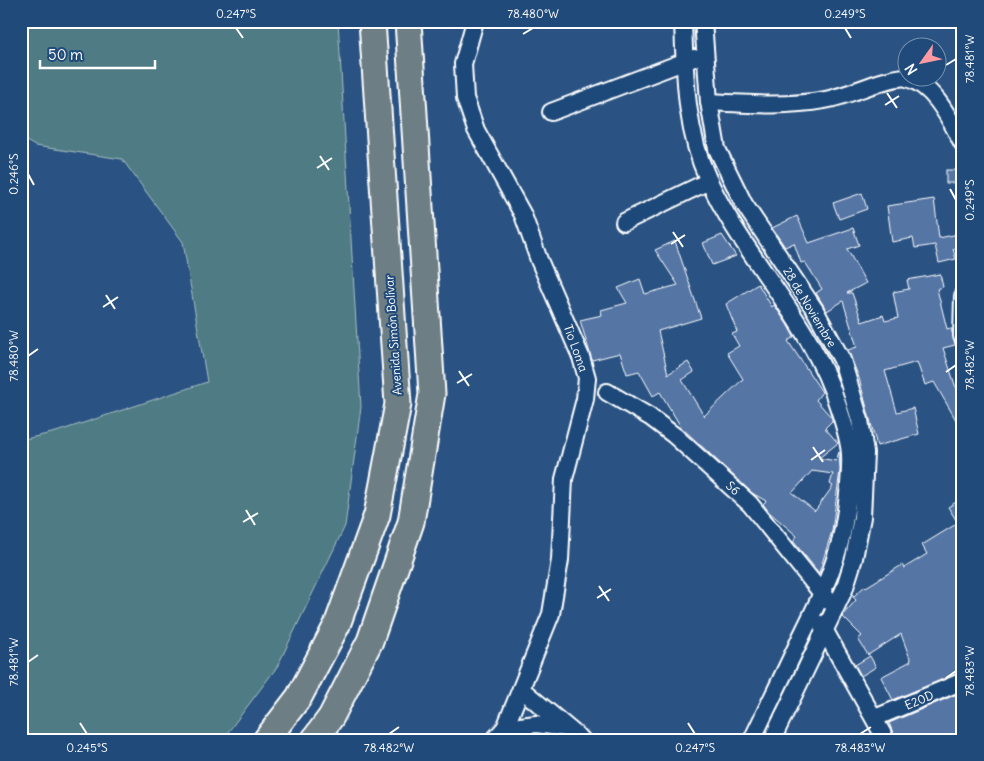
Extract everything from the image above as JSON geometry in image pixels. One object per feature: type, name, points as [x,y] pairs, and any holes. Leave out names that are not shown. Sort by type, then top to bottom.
[{"type":"highway","name":"Avenida Simón Bolívar","points":[[266,740],[298,697],[337,625],[377,515],[398,404],[372,21]]},
{"type":"highway","points":[[314,740],[331,716],[370,641],[411,522],[432,394],[408,21]]},
{"type":"street","name":"Tio Loma","points":[[475,21],[463,64],[465,98],[476,130],[523,215],[539,260],[581,356],[587,378],[585,399],[564,479],[560,560],[551,614],[521,689],[500,734]]},
{"type":"street","points":[[683,21],[691,123],[709,181],[728,216],[798,320],[816,352],[828,378],[846,429],[850,454],[845,518],[834,562],[822,594],[752,740]]},
{"type":"street","name":"28 de Noviembre","points":[[704,21],[709,102],[717,149],[729,177],[744,204],[829,334],[842,360],[860,420],[865,453],[862,517],[854,558],[835,610],[772,740]]},
{"type":"street","points":[[551,112],[705,54]]},
{"type":"street","points":[[709,102],[786,105],[826,100],[896,78]]},
{"type":"street","points":[[926,88],[948,116],[963,144]]},
{"type":"street","points":[[624,222],[709,181]]},
{"type":"street","points":[[962,336],[963,296]]},
{"type":"street","name":"S6","points":[[607,392],[650,417],[675,436],[750,504],[835,610]]},
{"type":"street","points":[[814,611],[886,740]]},
{"type":"street","name":"E20D","points":[[875,718],[963,681]]},
{"type":"street","points":[[521,689],[582,740]]},
{"type":"street","points":[[500,734],[536,724],[567,728]]},
{"type":"green space","points":[[21,21],[338,21],[361,407],[345,526],[277,667],[222,740],[21,740],[21,440],[56,432],[207,382],[183,242],[122,159],[35,146],[21,138]]},
{"type":"building","points":[[946,170],[963,170],[963,183],[946,183]]},
{"type":"building","points":[[862,193],[867,209],[839,219],[833,203]]},
{"type":"building","points":[[934,199],[939,238],[963,233],[963,247],[953,249],[956,259],[939,263],[935,245],[915,248],[913,238],[892,242],[887,206]]},
{"type":"building","points":[[797,216],[809,243],[853,228],[859,245],[847,249],[866,283],[847,293],[852,293],[862,322],[883,315],[885,321],[898,318],[893,292],[909,289],[907,280],[940,274],[943,287],[937,289],[947,329],[951,328],[955,345],[943,348],[955,385],[963,398],[963,432],[934,382],[925,385],[917,362],[885,371],[897,412],[913,408],[919,434],[877,446],[859,378],[848,350],[857,347],[843,301],[827,311],[816,293],[822,289],[805,262],[801,263],[794,243],[785,247],[772,228]]},
{"type":"building","points":[[722,235],[736,256],[712,265],[703,243]]},
{"type":"building","points":[[675,241],[701,318],[658,331],[668,374],[688,362],[694,372],[682,380],[704,416],[743,379],[727,353],[739,346],[732,334],[737,332],[726,304],[758,284],[772,307],[774,305],[787,324],[794,337],[788,341],[822,392],[816,400],[832,418],[832,421],[825,428],[838,443],[819,458],[836,461],[839,452],[840,470],[832,531],[819,573],[793,541],[797,536],[769,512],[763,504],[766,501],[752,493],[681,427],[660,392],[653,396],[639,371],[627,374],[620,353],[592,360],[580,320],[602,315],[601,310],[627,303],[618,288],[640,279],[645,294],[678,285],[655,250]],"holes":[[[812,471],[833,474],[830,484],[833,486],[815,511],[792,493]]]},
{"type":"building","points":[[963,498],[963,671],[893,700],[881,677],[911,661],[901,634],[868,655],[858,639],[862,636],[842,616],[856,600],[853,597],[865,586],[902,565],[904,568],[927,554],[922,545],[958,523],[948,507]]},
{"type":"building","points":[[870,656],[876,667],[861,676],[855,665]]},
{"type":"building","points":[[962,692],[963,740],[896,740],[889,723]]}]
